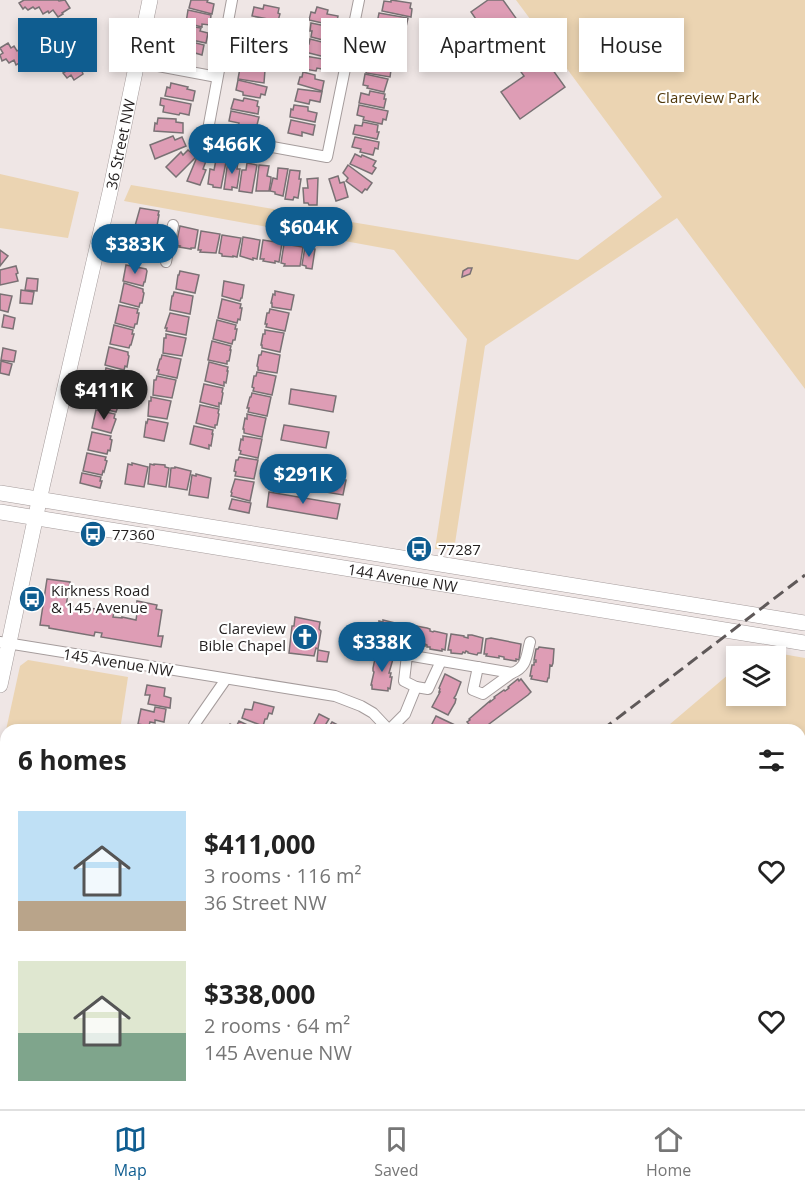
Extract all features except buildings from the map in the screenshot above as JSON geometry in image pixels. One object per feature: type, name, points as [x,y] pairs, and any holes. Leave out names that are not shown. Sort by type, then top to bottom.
[{"type":"main road","name":"36 Street NW","points":[[146,18],[150,0]]},
{"type":"main road","name":"36 Street NW","points":[[0,685],[5,643],[36,518],[135,72]]},
{"type":"main road","name":"144 Avenue NW","points":[[0,493],[805,623]]},
{"type":"main road","name":"144 Avenue NW","points":[[0,512],[805,643]]},
{"type":"street","points":[[232,0],[207,135],[327,157],[360,0]]},
{"type":"street","points":[[190,72],[217,77]]},
{"type":"street","points":[[166,262],[173,225]]},
{"type":"street","points":[[478,667],[472,690],[483,694],[520,670],[530,642]]},
{"type":"street","name":"145 Avenue NW","points":[[5,643],[335,696],[361,706],[373,713],[383,724]]},
{"type":"street","points":[[378,649],[512,674]]},
{"type":"street","points":[[407,655],[404,681],[416,687],[428,689],[441,661]]},
{"type":"street","points":[[195,724],[226,680]]},
{"type":"street","points":[[395,724],[405,714],[416,687]]},
{"type":"green space","name":"Clareview Park","points":[[516,0],[805,0],[805,389],[677,218],[485,346],[454,550],[435,549],[467,339],[394,250],[124,201],[131,185],[578,260],[662,197],[567,69],[567,18],[529,18]]},
{"type":"green space","points":[[0,174],[79,192],[68,238],[0,228]]},
{"type":"green space","points":[[786,655],[805,658],[805,724],[670,724],[726,676],[726,706],[786,706]]},
{"type":"green space","points":[[28,660],[128,677],[121,724],[7,724],[20,666]]},
{"type":"railway","points":[[610,724],[805,575]]},
{"type":"place","name":"77360","points":[[93,534]]},
{"type":"place","name":"77287","points":[[419,549]]},
{"type":"place","name":"Kirkness Road & 145 Avenue","points":[[32,599]]},
{"type":"place","name":"Clareview Bible Chapel","points":[[305,637]]}]
